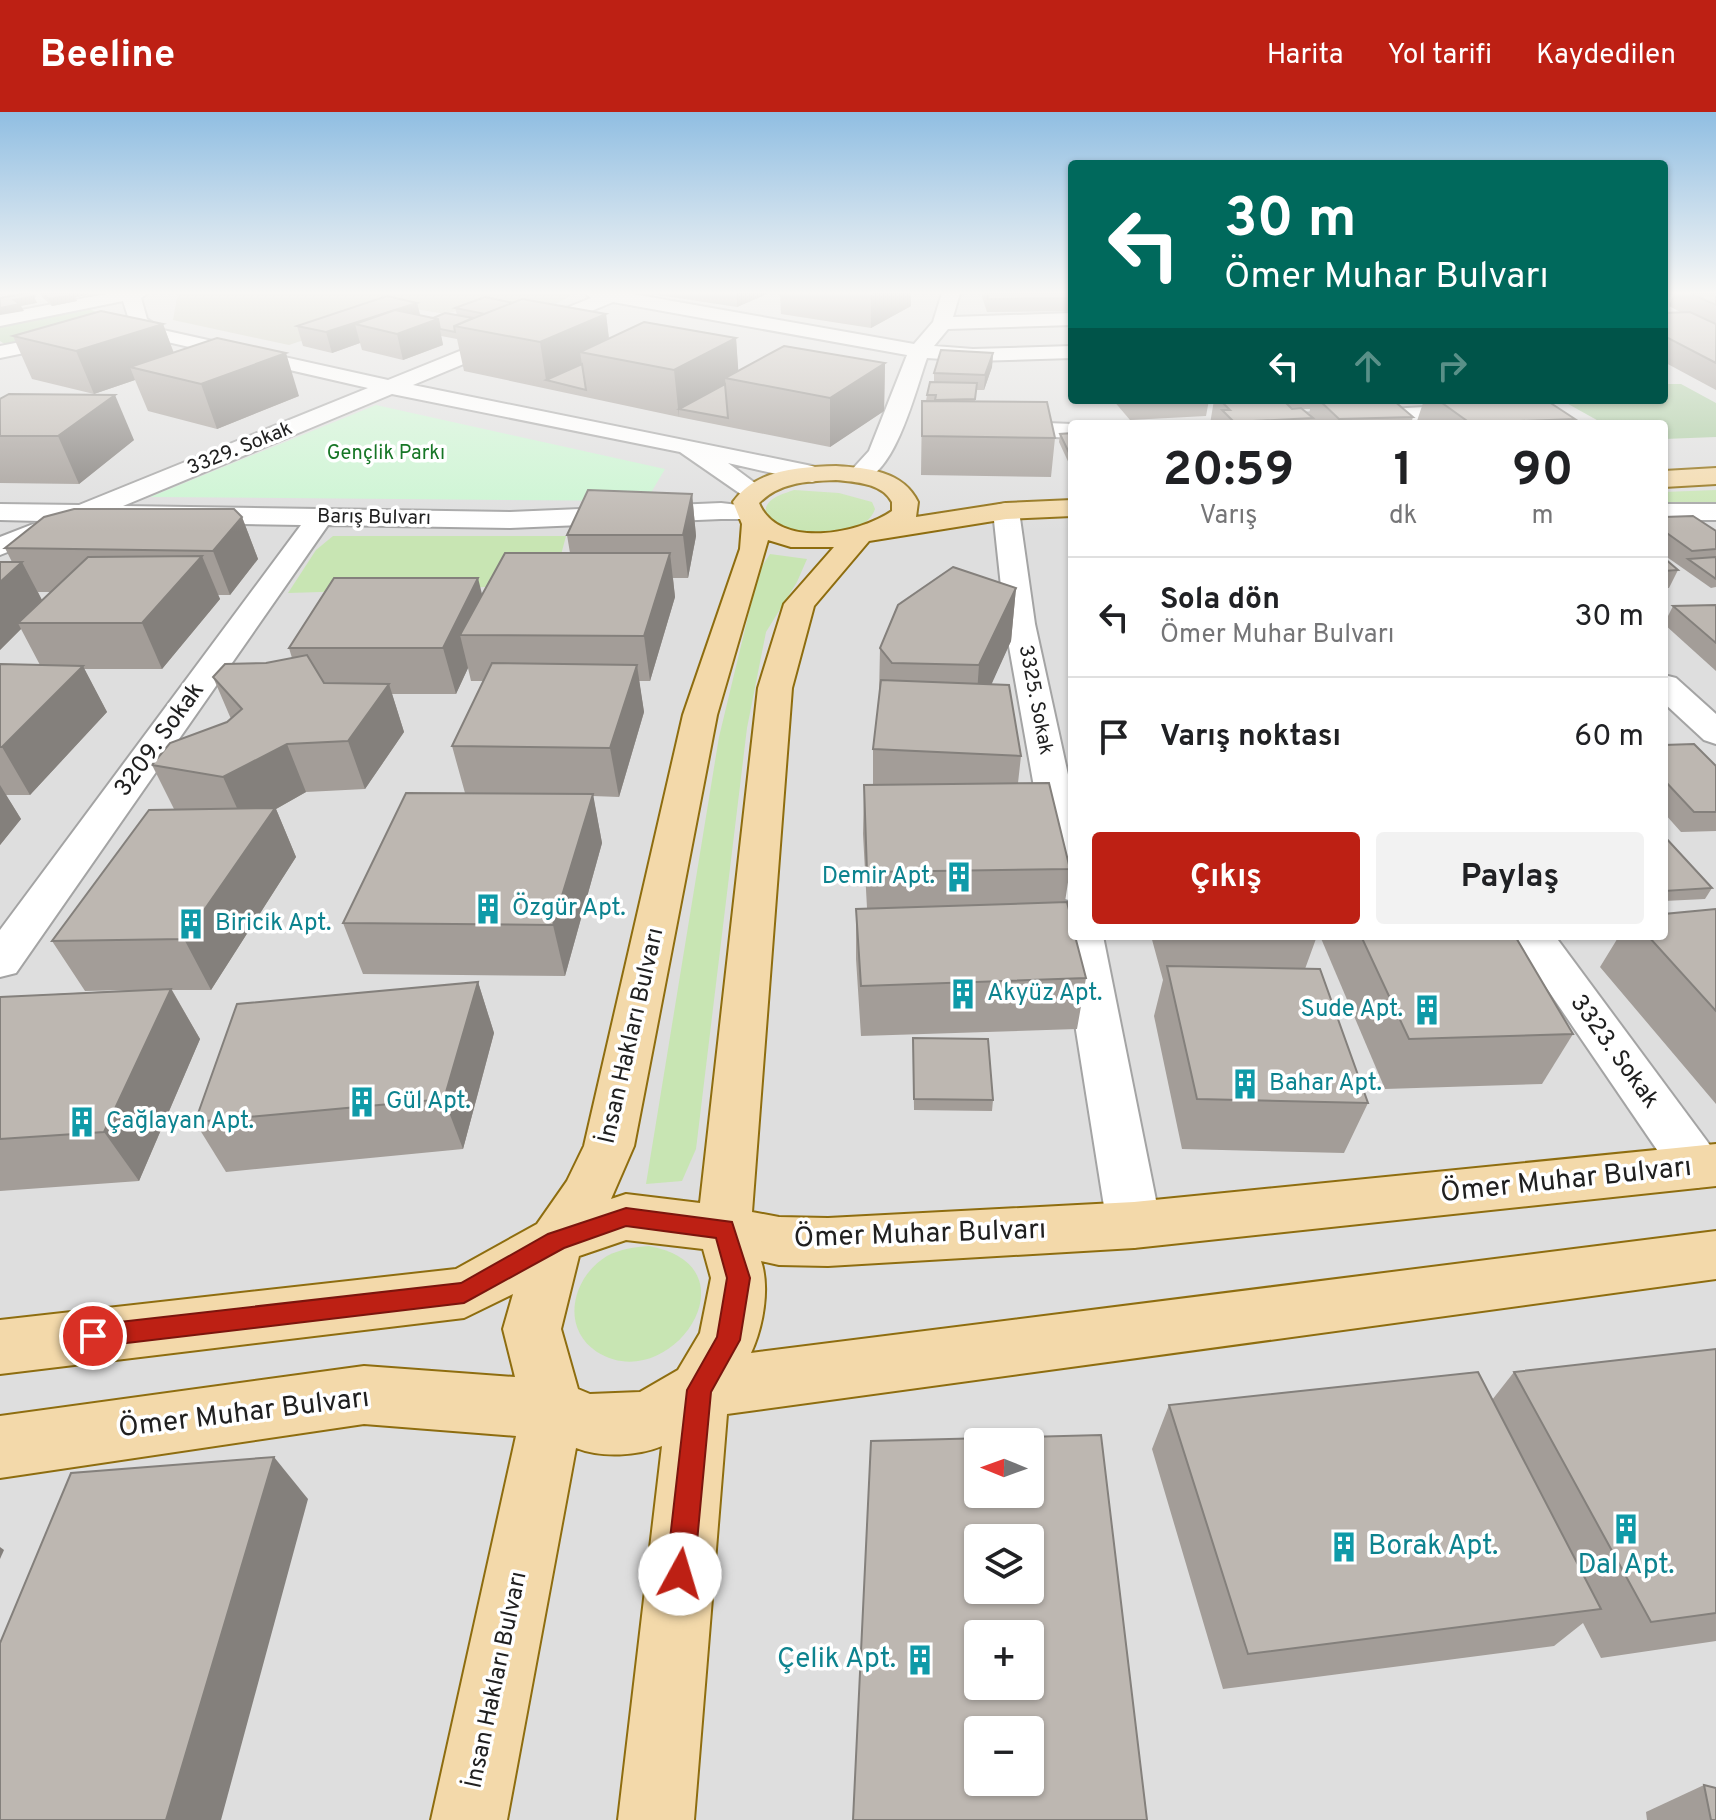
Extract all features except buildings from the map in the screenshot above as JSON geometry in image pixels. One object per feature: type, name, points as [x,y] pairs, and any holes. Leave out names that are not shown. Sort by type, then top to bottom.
[{"type":"main road","points":[[1668,461],[1716,458]]},
{"type":"main road","points":[[921,488],[892,486],[860,475],[812,474],[789,477],[752,510],[775,533],[800,539],[869,534],[1001,499],[1068,486]]},
{"type":"main road","points":[[1668,479],[1716,476]]},
{"type":"main road","points":[[656,1820],[699,1390],[728,1340],[739,1278],[724,1229],[775,688],[799,604],[869,534],[905,514],[907,504],[903,494],[892,486]]},
{"type":"main road","points":[[1001,499],[1068,507]]},
{"type":"main road","name":"İnsan Hakları Bulvarı","points":[[469,1820],[553,1409],[532,1329],[556,1241],[587,1195],[609,1146],[700,715],[754,549],[752,510]]},
{"type":"main road","name":"Ömer Muhar Bulvarı","points":[[0,1347],[464,1293],[556,1241],[626,1217],[724,1229],[779,1241],[828,1242],[1134,1225],[1706,1166]]},
{"type":"main road","name":"Ömer Muhar Bulvarı","points":[[0,1447],[364,1395],[553,1409],[590,1424],[647,1422],[699,1390],[1716,1255]]},
{"type":"street","points":[[329,373],[812,474]]},
{"type":"street","name":"3329. Sokak","points":[[0,547],[425,373]]},
{"type":"street","points":[[860,475],[880,454],[911,373]]},
{"type":"street","points":[[1313,420],[1509,409]]},
{"type":"street","points":[[892,422],[922,423]]},
{"type":"street","points":[[968,426],[1068,431]]},
{"type":"street","points":[[688,446],[752,510]]},
{"type":"street","name":"3325. Sokak","points":[[1001,499],[1020,624],[1068,868]]},
{"type":"street","name":"Barış Bulvarı","points":[[0,512],[510,520],[752,510]]},
{"type":"street","points":[[1690,512],[1716,531]]},
{"type":"street","name":"3209. Sokak","points":[[0,962],[320,517]]},
{"type":"street","points":[[1683,701],[1716,733]]},
{"type":"street","points":[[1083,940],[1134,1225]]},
{"type":"street","name":"3323. Sokak","points":[[1535,940],[1706,1166]]},
{"type":"shaded area","points":[[0,373],[1068,373],[1068,404],[1668,404],[1668,373],[1716,373],[1716,1820],[0,1820]]},
{"type":"green space","points":[[1668,384],[1681,384],[1716,403],[1716,437],[1668,439],[1668,420],[1597,420],[1568,404],[1668,404]]},
{"type":"green space","name":"Gençlik Parkı","points":[[376,405],[665,469],[646,501],[150,497]]},
{"type":"green space","points":[[794,490],[839,493],[872,502],[875,509],[861,526],[850,530],[811,534],[788,530],[766,517],[765,511],[773,499]]},
{"type":"green space","points":[[1716,490],[1716,505],[1668,506],[1668,492]]},
{"type":"green space","points":[[333,536],[566,536],[553,585],[288,593],[316,550]]},
{"type":"green space","points":[[770,554],[807,559],[797,582],[766,632],[747,728],[696,1149],[682,1181],[646,1184],[719,737],[759,571]]},
{"type":"green space","points":[[649,1246],[682,1258],[698,1277],[701,1300],[692,1324],[675,1344],[652,1358],[625,1361],[597,1352],[585,1342],[575,1317],[575,1303],[585,1276],[607,1256]]},
{"type":"place","name":"Demir Apt.","points":[[959,877]]},
{"type":"place","name":"Özgür Apt.","points":[[488,909]]},
{"type":"place","name":"Biricik Apt.","points":[[191,924]]},
{"type":"place","name":"Akyüz Apt.","points":[[963,994]]},
{"type":"place","name":"Sude Apt.","points":[[1427,1010]]},
{"type":"place","name":"Bahar Apt.","points":[[1245,1084]]},
{"type":"place","name":"Gül Apt.","points":[[362,1102]]},
{"type":"place","name":"Çağlayan Apt.","points":[[82,1122]]},
{"type":"place","name":"Dal Apt.","points":[[1626,1529]]},
{"type":"place","name":"Borak Apt.","points":[[1344,1547]]},
{"type":"place","name":"Çelik Apt.","points":[[920,1660]]},
{"type":"route","points":[[93,1336],[464,1293],[556,1241],[626,1217],[724,1229],[739,1278],[728,1340],[699,1390],[680,1574]]}]
